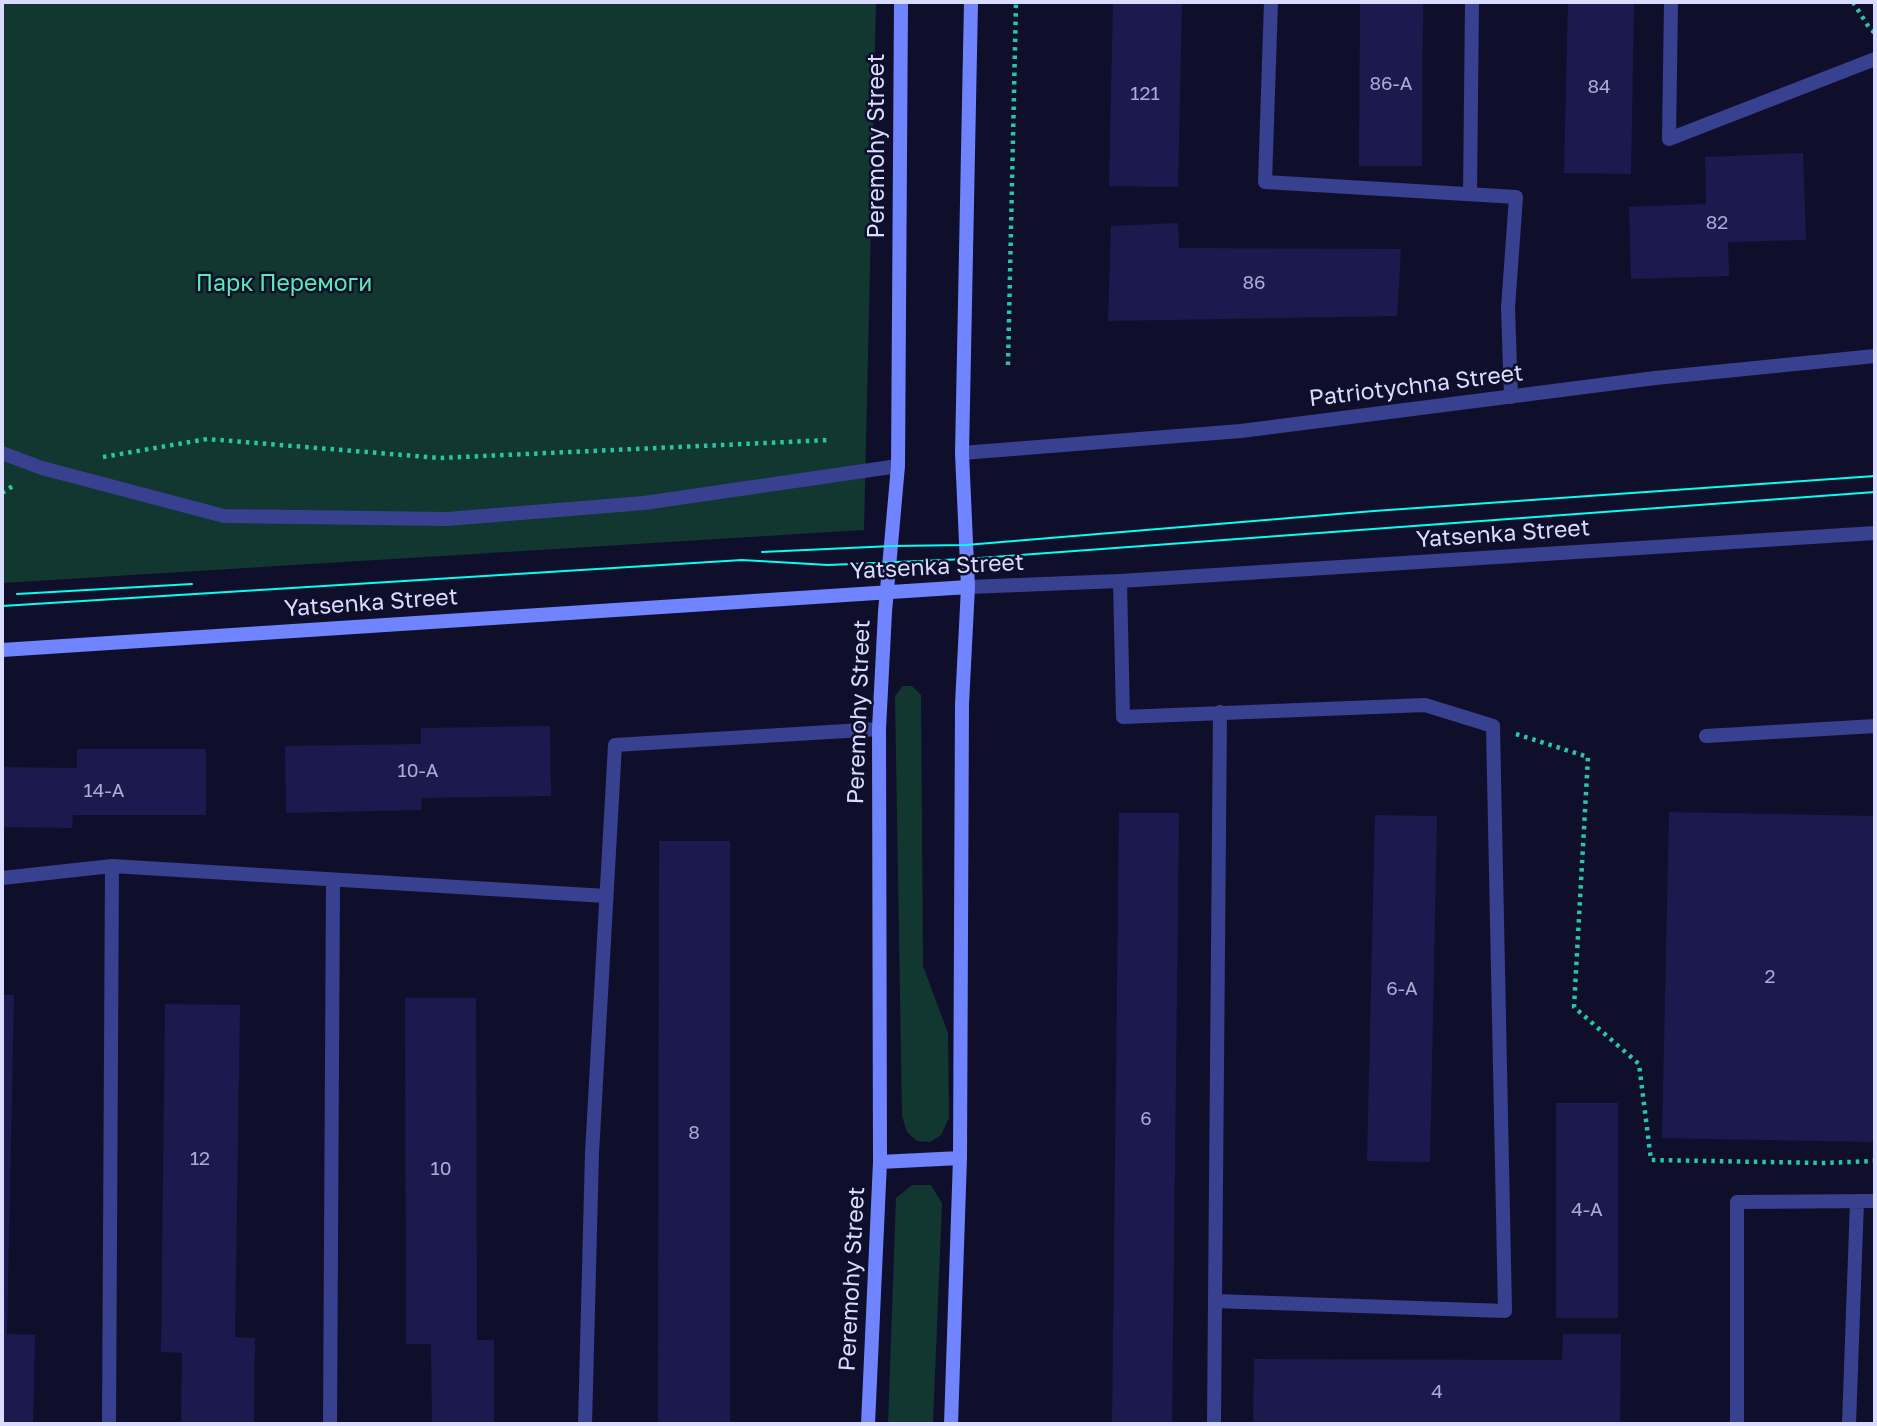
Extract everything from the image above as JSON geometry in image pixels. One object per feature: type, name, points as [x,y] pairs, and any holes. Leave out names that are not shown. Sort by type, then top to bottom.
[{"type":"main road","name":"Peremohy Street","points":[[868,1424],[880,1162],[879,729],[898,466],[901,2]]},
{"type":"main road","points":[[951,1424],[960,1158],[962,704],[968,587],[962,453],[971,2]]},
{"type":"main road","name":"Yatsenka Street","points":[[2,650],[968,587]]},
{"type":"main road","points":[[880,1162],[960,1158]]},
{"type":"street","points":[[1271,2],[1265,182],[1516,197],[1508,308],[1511,397]]},
{"type":"street","points":[[1470,194],[1472,2]]},
{"type":"street","points":[[1671,2],[1668,139],[1875,59]]},
{"type":"street","name":"Patriotychna Street","points":[[962,453],[1241,431],[1655,378],[1875,356]]},
{"type":"street","points":[[2,453],[42,468],[224,516],[447,519],[643,503],[898,466]]},
{"type":"street","name":"Yatsenka Street","points":[[968,587],[1120,582],[1875,533]]},
{"type":"street","points":[[1120,582],[1124,717],[1425,705],[1493,726],[1505,1311],[1215,1301]]},
{"type":"street","points":[[1214,1424],[1220,712]]},
{"type":"street","points":[[1706,736],[1875,726]]},
{"type":"street","points":[[585,1424],[592,1153],[615,745],[879,729]]},
{"type":"street","points":[[2,878],[112,866],[606,896]]},
{"type":"street","points":[[109,1424],[112,866]]},
{"type":"street","points":[[330,1424],[332,881]]},
{"type":"street","points":[[1849,1424],[1857,1201]]},
{"type":"street","points":[[1737,1424],[1737,1202],[1875,1201]]},
{"type":"path","points":[[1008,365],[1016,2]]},
{"type":"path","points":[[1853,2],[1875,33]]},
{"type":"path","points":[[97,458],[207,439],[440,458],[830,440]]},
{"type":"path","points":[[2,493],[42,468]]},
{"type":"path","points":[[1493,726],[1588,757],[1574,1007],[1639,1064],[1651,1160],[1824,1163],[1875,1161]]},
{"type":"green space","name":"Парк Перемоги","points":[[2,2],[876,2],[864,530],[2,583]]},
{"type":"green space","points":[[903,686],[912,686],[921,695],[923,966],[948,1033],[949,1118],[941,1135],[930,1142],[917,1141],[907,1132],[902,1116],[895,696]]},
{"type":"green space","points":[[912,1185],[931,1185],[942,1203],[933,1424],[888,1424],[896,1198]]},
{"type":"building","points":[[1113,2],[1182,2],[1178,187],[1109,186]]},
{"type":"building","points":[[1360,2],[1423,2],[1422,166],[1359,166]]},
{"type":"building","points":[[1568,2],[1634,2],[1631,174],[1564,173]]},
{"type":"building","points":[[1803,153],[1806,240],[1728,242],[1729,276],[1631,279],[1629,207],[1706,204],[1705,157]]},
{"type":"building","points":[[1178,223],[1179,248],[1401,249],[1397,316],[1108,321],[1111,226]]},
{"type":"building","points":[[550,726],[551,796],[422,798],[421,810],[286,813],[285,746],[421,744],[421,728]]},
{"type":"building","points":[[77,749],[206,749],[206,815],[73,815],[72,828],[2,827],[2,767],[77,768]]},
{"type":"building","points":[[1669,812],[1875,816],[1875,1142],[1662,1138]]},
{"type":"building","points":[[1119,813],[1179,813],[1172,1424],[1112,1424]]},
{"type":"building","points":[[1375,815],[1437,816],[1430,1162],[1367,1161]]},
{"type":"building","points":[[659,841],[730,841],[730,1424],[658,1424]]},
{"type":"building","points":[[2,995],[14,995],[7,1334],[35,1335],[33,1424],[2,1424]]},
{"type":"building","points":[[405,998],[476,998],[477,1340],[494,1340],[494,1424],[432,1424],[431,1344],[406,1344]]},
{"type":"building","points":[[165,1004],[240,1005],[235,1337],[255,1338],[254,1424],[181,1424],[182,1353],[161,1352]]},
{"type":"building","points":[[1556,1103],[1618,1103],[1618,1318],[1556,1318]]},
{"type":"building","points":[[1563,1334],[1621,1334],[1620,1424],[1253,1424],[1254,1359],[1562,1360]]},
{"type":"tram line","points":[[762,552],[966,545],[1374,511],[1875,476]]},
{"type":"tram line","points":[[2,606],[742,560],[828,565],[966,559],[1875,492]]},
{"type":"tram line","points":[[17,594],[192,584]]}]
